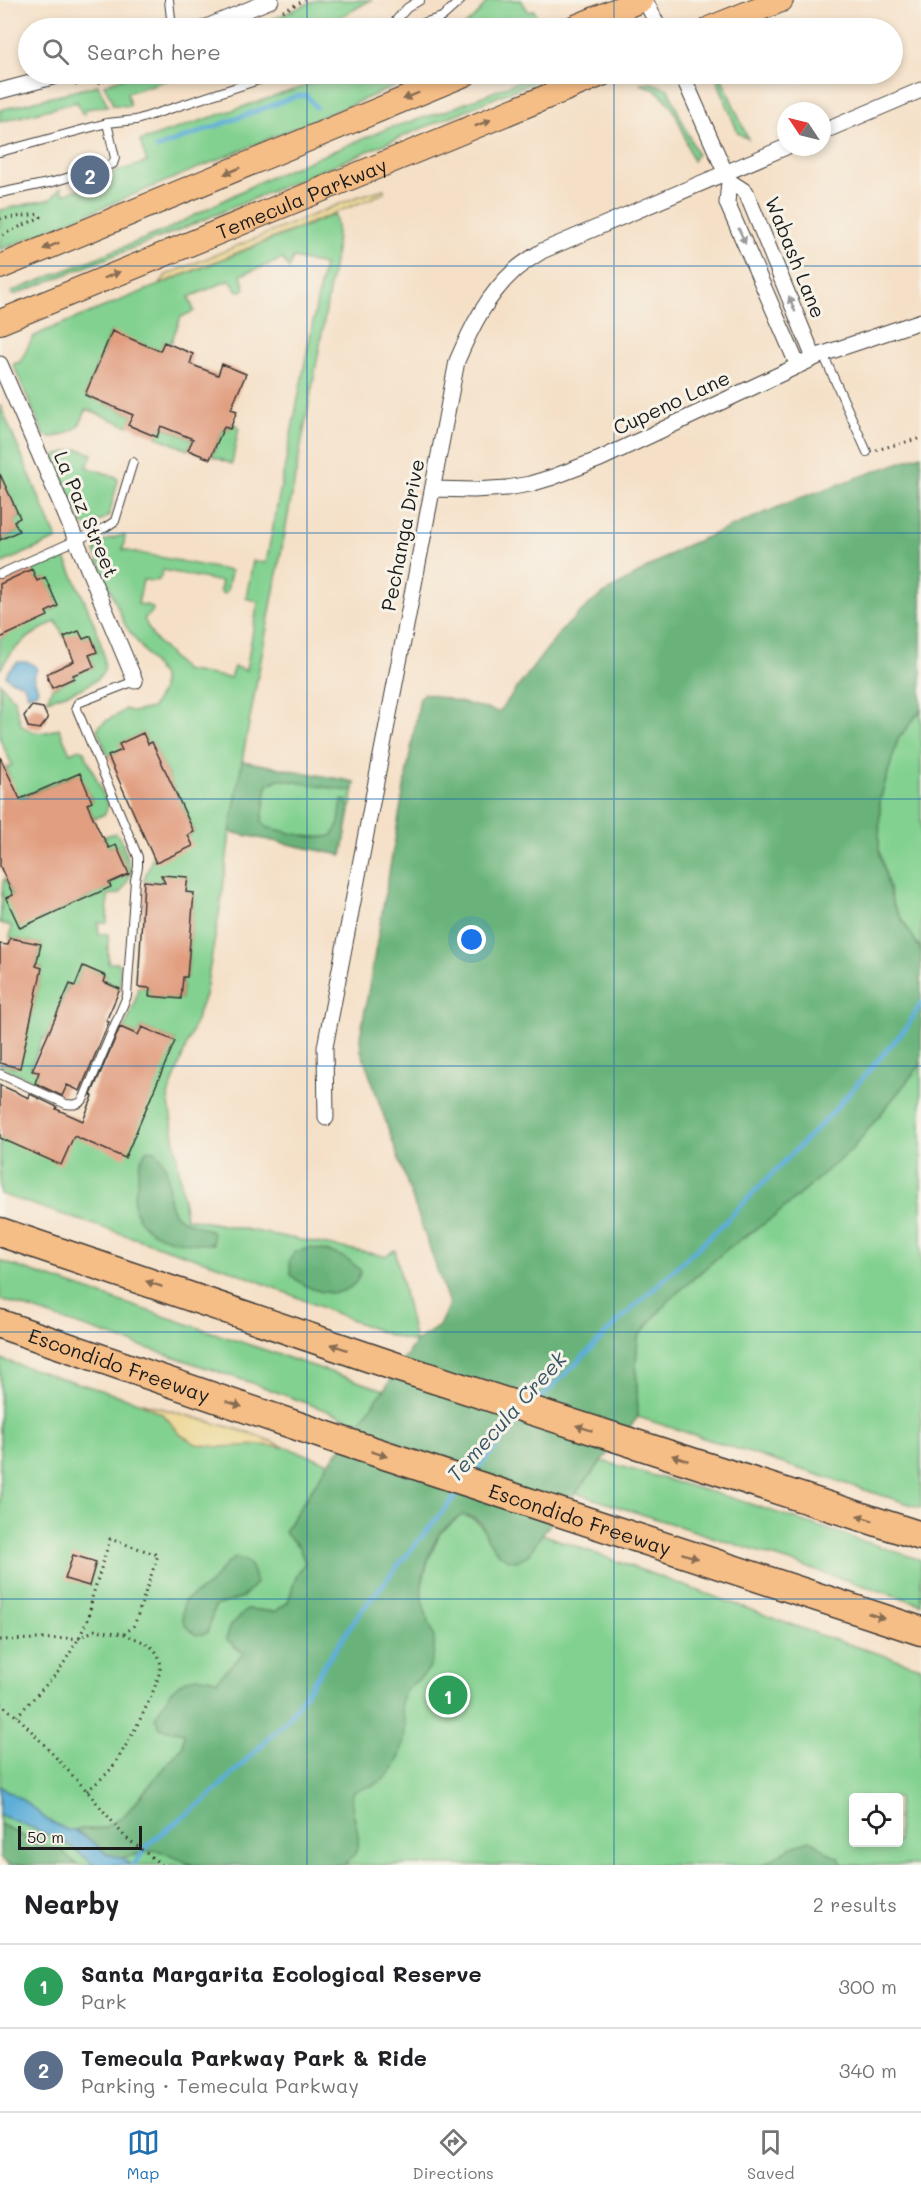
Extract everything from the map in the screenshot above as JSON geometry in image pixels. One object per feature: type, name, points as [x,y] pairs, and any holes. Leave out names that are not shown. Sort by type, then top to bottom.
[{"type":"highway","points":[[0,1232],[394,1366],[921,1536]]},
{"type":"highway","name":"Escondido Freeway","points":[[0,1324],[324,1435],[921,1631]]},
{"type":"main road","points":[[598,18],[643,0]]},
{"type":"main road","points":[[736,18],[781,0]]},
{"type":"main road","points":[[0,267],[441,84]]},
{"type":"main road","name":"Temecula Parkway","points":[[0,322],[578,84]]},
{"type":"street","points":[[228,18],[271,0]]},
{"type":"street","points":[[643,0],[653,18]]},
{"type":"street","points":[[0,91],[26,84]]},
{"type":"street","name":"Wabash Lane","points":[[686,84],[727,177],[727,203],[798,366]]},
{"type":"street","points":[[831,128],[921,90]]},
{"type":"street","name":"Pechanga Drive","points":[[326,1118],[325,1047],[456,361],[472,327],[492,295],[515,270],[542,251],[727,177],[777,152]]},
{"type":"street","name":"Wabash Lane","points":[[727,177],[746,192],[819,356]]},
{"type":"street","name":"Cupeno Lane","points":[[433,489],[507,488],[553,477],[600,459],[819,356],[921,321]]},
{"type":"street","name":"La Paz Street","points":[[0,364],[135,681]]},
{"type":"lane","points":[[169,0],[171,18]]},
{"type":"lane","points":[[398,18],[407,8],[420,0]]},
{"type":"lane","points":[[439,18],[460,0]]},
{"type":"lane","points":[[0,152],[107,123],[136,120],[246,84]]},
{"type":"lane","points":[[0,193],[53,182],[113,164],[115,158],[107,123]]},
{"type":"lane","points":[[819,356],[867,452]]},
{"type":"lane","points":[[0,574],[115,521],[133,462]]},
{"type":"lane","points":[[0,1074],[66,1104],[80,1104],[127,996],[138,857],[76,707],[78,703],[135,681]]},
{"type":"path","points":[[0,219],[39,214],[41,217],[0,236]]},
{"type":"path","points":[[867,452],[921,438]]},
{"type":"path","points":[[16,1716],[59,1671],[79,1638],[88,1617],[110,1539],[158,1555],[133,1628],[124,1634]]},
{"type":"path","points":[[0,1640],[79,1638],[95,1630],[124,1634],[151,1646],[160,1659],[161,1666],[156,1683],[131,1738],[109,1772],[87,1791]]},
{"type":"path","points":[[0,1703],[16,1716],[87,1791],[125,1837],[162,1865]]},
{"type":"green space","points":[[316,0],[371,0],[339,18],[276,18]]},
{"type":"green space","points":[[488,0],[521,0],[529,12],[534,10],[538,18],[473,18]]},
{"type":"green space","points":[[154,84],[127,93],[130,106],[112,105],[112,100],[104,85]]},
{"type":"green space","points":[[311,84],[401,84],[0,250],[0,210],[51,199],[61,188],[63,194],[110,180],[108,174],[147,162],[140,141]]},
{"type":"green space","points":[[512,84],[528,84],[174,232],[14,295],[11,294],[13,291],[166,230],[261,181],[389,128],[446,111]]},
{"type":"green space","points":[[640,84],[654,84],[668,89],[697,154],[693,161],[676,114],[662,95]]},
{"type":"green space","points":[[719,84],[724,84],[748,139],[738,133]]},
{"type":"green space","points":[[98,85],[108,106],[86,109],[85,114],[82,114],[77,102],[0,122],[0,110]]},
{"type":"green space","points":[[335,214],[336,250],[320,345],[242,761],[355,782],[342,855],[230,832],[222,897],[205,995],[168,1096],[186,1218],[385,1256],[395,1250],[415,1342],[386,1334],[226,1268],[0,1194],[0,1138],[69,1135],[95,1137],[175,1041],[142,1027],[138,1035],[124,1029],[135,1003],[138,987],[150,988],[150,996],[181,999],[183,977],[187,977],[194,893],[186,892],[188,878],[162,876],[162,882],[144,881],[152,856],[194,832],[152,742],[148,744],[143,733],[120,744],[122,750],[108,756],[97,729],[125,709],[133,712],[152,708],[162,691],[162,676],[125,625],[95,553],[96,549],[105,541],[123,535],[125,536],[123,550],[231,571],[227,591],[223,594],[220,590],[222,582],[163,570],[159,580],[143,580],[138,604],[150,606],[153,609],[144,619],[153,637],[184,670],[230,678],[234,667],[246,670],[258,602],[246,598],[253,561],[266,563],[324,265],[293,258],[289,269],[283,259],[241,275],[245,288],[242,291],[236,290],[230,280],[189,297],[194,311],[181,317],[170,345],[164,342],[160,351],[111,332],[85,395],[133,415],[128,426],[86,409],[74,430],[56,437],[44,435],[13,364],[20,362],[33,337],[47,330]]},
{"type":"green space","points":[[0,405],[57,539],[0,564],[0,540],[19,531],[14,521],[20,518],[0,474]]},
{"type":"green space","points":[[232,423],[239,427],[232,464],[212,456],[224,427],[230,429]]},
{"type":"green space","points":[[161,426],[193,439],[188,450],[157,437]]},
{"type":"green space","points":[[79,449],[92,454],[87,467],[116,477],[118,480],[109,516],[89,527],[82,524],[54,458],[56,455]]},
{"type":"green space","points":[[921,455],[921,710],[898,739],[880,800],[879,849],[893,905],[921,950],[921,1064],[853,1148],[775,1216],[727,1249],[669,1300],[638,1337],[636,1363],[638,1417],[542,1534],[528,1555],[517,1561],[508,1560],[498,1553],[488,1540],[481,1523],[474,1518],[462,1515],[441,1532],[430,1554],[424,1573],[422,1591],[424,1607],[434,1637],[431,1664],[428,1670],[402,1696],[405,1732],[400,1756],[392,1770],[381,1781],[352,1793],[358,1841],[357,1850],[352,1858],[343,1865],[193,1865],[157,1850],[122,1858],[106,1854],[74,1830],[104,1828],[123,1817],[183,1746],[184,1733],[160,1728],[155,1718],[172,1691],[179,1684],[195,1677],[217,1681],[244,1653],[226,1639],[231,1625],[248,1609],[275,1612],[288,1602],[297,1574],[305,1563],[299,1547],[284,1532],[329,1463],[384,1390],[415,1342],[439,1326],[449,1304],[361,1050],[360,1038],[420,697],[424,693],[499,712],[560,632],[587,606],[605,593],[683,547],[800,498]]},
{"type":"green space","points":[[64,556],[98,635],[104,665],[102,674],[91,684],[47,700],[52,688],[74,678],[73,675],[94,667],[89,655],[97,652],[91,636],[83,639],[64,637],[56,621],[39,630],[17,647],[0,670],[0,638],[58,606],[45,578],[37,581],[32,569]]},
{"type":"green space","points":[[0,683],[14,699],[21,725],[30,731],[40,732],[59,728],[70,753],[79,749],[84,751],[108,805],[105,814],[94,819],[87,804],[92,801],[79,773],[0,807],[10,779],[6,768],[12,765],[0,739]]},
{"type":"green space","points":[[921,710],[921,950],[893,905],[879,849],[880,800],[898,739]]},
{"type":"green space","points":[[242,761],[355,782],[354,789],[348,791],[278,779],[267,786],[262,821],[266,827],[300,835],[326,837],[333,835],[339,822],[342,800],[347,801],[346,805],[350,809],[342,855],[230,832]]},
{"type":"green space","points":[[115,833],[120,837],[132,873],[119,894],[108,895],[107,923],[98,923],[99,934],[108,934],[108,963],[120,965],[120,989],[104,982],[106,976],[83,967],[75,986],[69,985],[46,1039],[43,1038],[31,1066],[40,1070],[35,1082],[0,1066],[0,1063],[15,1067],[27,1035],[42,968],[36,966],[41,944],[10,938],[11,926],[0,923],[3,881],[5,879],[13,895],[7,898],[35,921],[110,887],[109,883],[129,874],[116,845],[109,848],[103,837]]},
{"type":"green space","points":[[921,1064],[921,1508],[638,1417],[636,1363],[638,1337],[669,1300],[727,1249],[775,1216],[853,1148]]},
{"type":"green space","points":[[147,1150],[156,1151],[166,1169],[171,1207],[175,1214],[184,1221],[213,1233],[213,1244],[176,1241],[153,1232],[144,1225],[137,1215],[134,1201],[140,1163]]},
{"type":"green space","points":[[310,1248],[331,1252],[350,1261],[361,1271],[356,1282],[348,1289],[331,1293],[313,1289],[297,1280],[291,1275],[289,1261],[295,1252]]},
{"type":"green space","points":[[0,1261],[384,1390],[360,1423],[255,1384],[0,1299]]},
{"type":"green space","points":[[0,1359],[139,1402],[164,1415],[181,1435],[220,1447],[261,1445],[285,1447],[329,1463],[284,1532],[299,1547],[305,1563],[297,1574],[288,1602],[275,1612],[248,1609],[234,1647],[244,1653],[217,1681],[161,1728],[184,1733],[183,1746],[123,1817],[104,1828],[67,1830],[46,1819],[26,1802],[0,1786]]},
{"type":"green space","points":[[602,1461],[735,1499],[921,1560],[921,1604],[576,1493]]},
{"type":"green space","points":[[462,1515],[480,1525],[498,1553],[528,1555],[542,1534],[820,1635],[921,1667],[921,1865],[130,1865],[122,1858],[146,1852],[423,1582],[428,1561],[440,1533]]},
{"type":"green space","points":[[235,1558],[247,1562],[252,1569],[256,1583],[243,1597],[216,1606],[207,1633],[196,1635],[187,1628],[183,1621],[184,1601],[208,1586],[226,1564]]},
{"type":"green space","points":[[0,1815],[38,1830],[73,1848],[94,1865],[77,1865],[61,1850],[39,1845],[0,1824]]},
{"type":"green space","points":[[0,1824],[39,1845],[61,1850],[77,1865],[9,1865],[0,1858]]},
{"type":"green space","points":[[809,1840],[838,1857],[843,1865],[764,1865],[791,1847]]},
{"type":"sand","points":[[384,189],[384,193],[160,284],[166,275],[357,197]]},
{"type":"sand","points":[[139,1402],[250,1433],[285,1447],[261,1445],[220,1447],[196,1444],[181,1435],[164,1415]]},
{"type":"water","points":[[18,662],[34,665],[37,670],[33,676],[37,692],[28,695],[23,684],[10,680],[6,676]]},
{"type":"water","points":[[0,1786],[26,1802],[46,1819],[67,1830],[74,1830],[106,1854],[122,1858],[130,1865],[94,1865],[61,1841],[0,1815]]},
{"type":"building","points":[[112,331],[160,351],[164,342],[193,354],[190,364],[218,375],[222,364],[246,374],[231,409],[237,411],[230,429],[224,427],[210,459],[188,450],[193,439],[161,426],[157,437],[128,425],[133,415],[85,395]]},
{"type":"building","points":[[0,474],[20,518],[14,521],[19,531],[0,540]]},
{"type":"building","points":[[32,569],[37,581],[45,577],[58,606],[46,612],[48,616],[0,638],[0,584]]},
{"type":"building","points":[[79,631],[83,639],[91,636],[97,652],[89,655],[94,667],[73,675],[74,678],[52,688],[46,674],[74,661],[64,637]]},
{"type":"building","points":[[32,706],[43,708],[48,719],[40,729],[28,727],[24,716]]},
{"type":"building","points":[[143,733],[148,744],[152,742],[194,832],[188,835],[193,846],[156,863],[108,756],[122,750],[119,744]]},
{"type":"building","points":[[0,757],[20,799],[80,773],[92,802],[87,804],[102,837],[109,848],[116,845],[129,874],[109,883],[111,887],[20,928],[6,898],[13,895],[0,866]]},
{"type":"building","points":[[161,875],[188,877],[186,892],[194,893],[187,977],[183,977],[181,999],[149,996],[150,988],[138,987],[144,881],[165,883]]},
{"type":"building","points":[[10,938],[41,944],[36,966],[42,968],[20,1068],[0,1063],[0,944],[8,945]]},
{"type":"building","points":[[83,966],[106,976],[104,982],[120,989],[106,1021],[109,1022],[80,1091],[67,1085],[62,1096],[35,1083],[39,1072],[32,1071],[70,984],[75,986]]},
{"type":"building","points":[[120,1027],[138,1035],[142,1027],[175,1041],[125,1158],[74,1136],[61,1165],[0,1138],[0,1085],[29,1098],[30,1094],[83,1121],[93,1096],[91,1095]]},
{"type":"building","points":[[73,1555],[96,1562],[89,1586],[65,1579]]},
{"type":"waterway","points":[[157,148],[297,96],[307,96],[316,107]]},
{"type":"waterway","name":"Temecula Creek","points":[[536,1403],[622,1318],[722,1225],[831,1114],[907,1027],[921,1003]]},
{"type":"waterway","name":"Temecula Creek","points":[[472,1475],[523,1416]]},
{"type":"waterway","name":"Temecula Creek","points":[[133,1865],[152,1841],[208,1798],[288,1719],[361,1611],[461,1489]]},
{"type":"place","name":"Temecula Parkway Park & Ride","points":[[90,175]]},
{"type":"place","name":"Santa Margarita Ecological Reserve","points":[[448,1695]]}]
